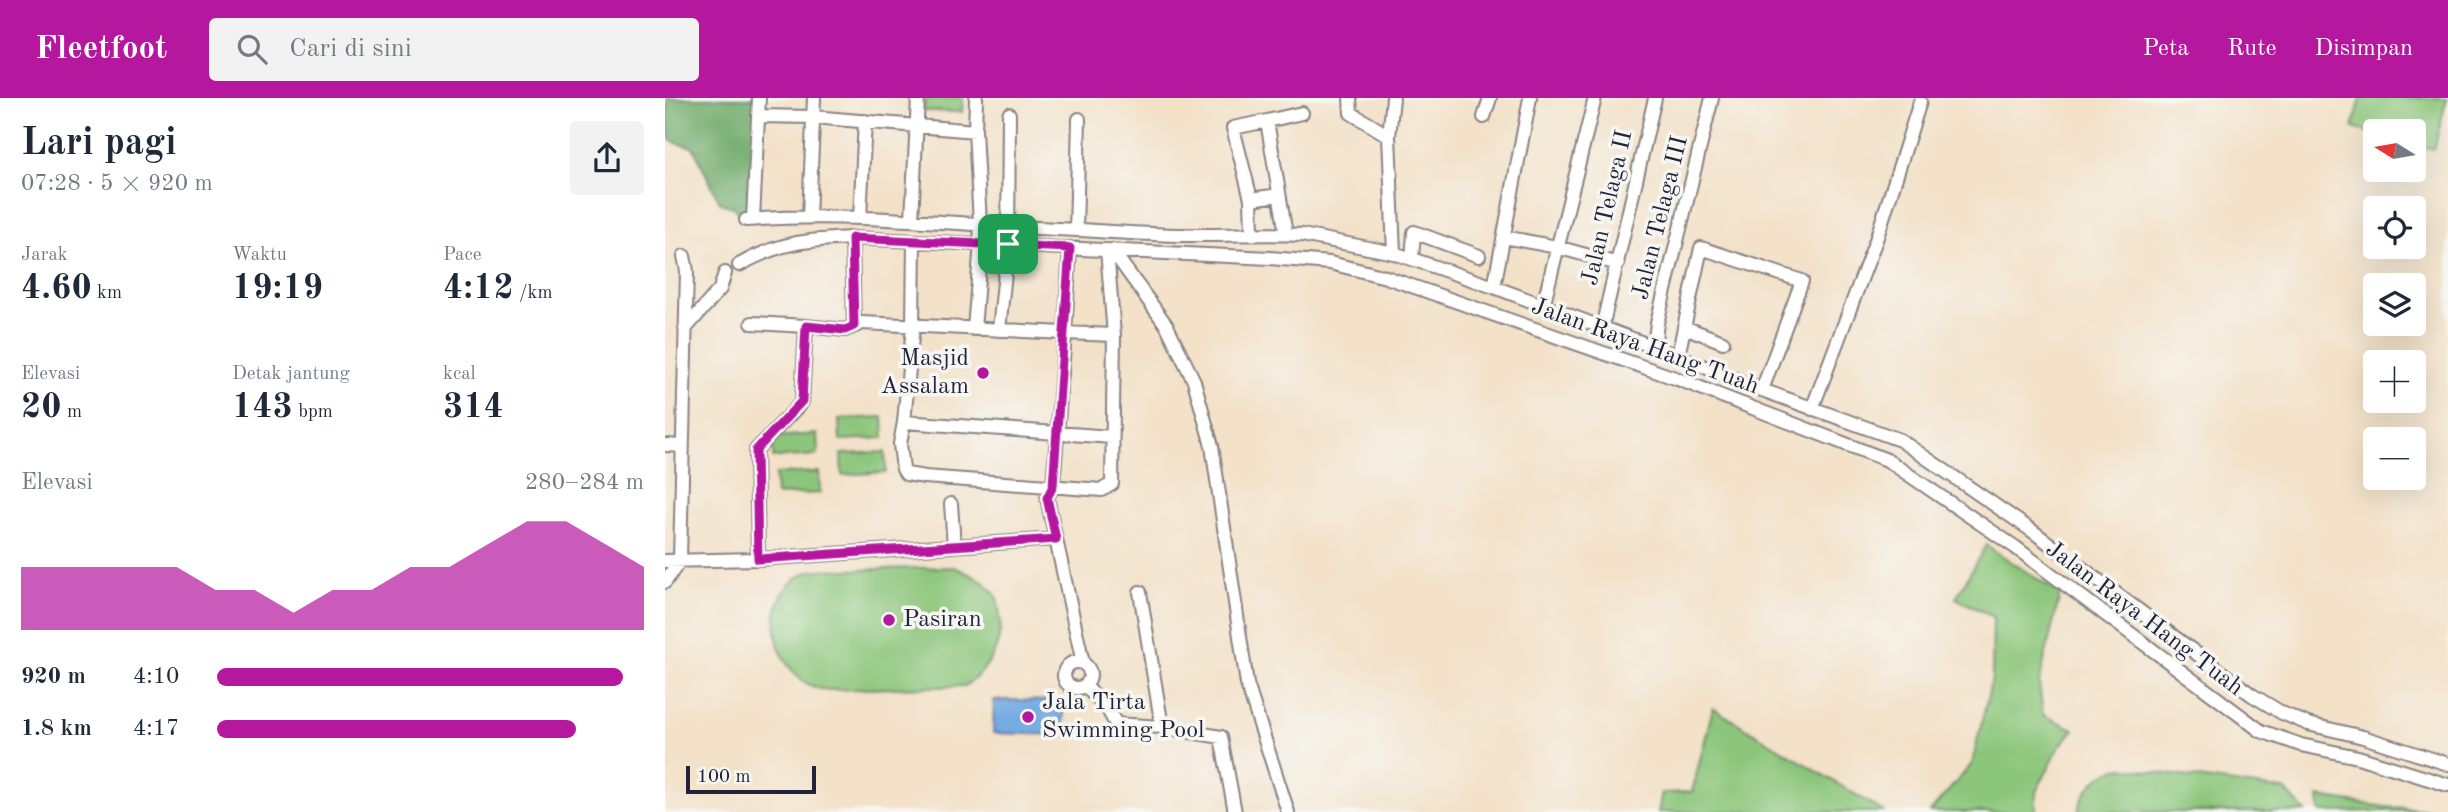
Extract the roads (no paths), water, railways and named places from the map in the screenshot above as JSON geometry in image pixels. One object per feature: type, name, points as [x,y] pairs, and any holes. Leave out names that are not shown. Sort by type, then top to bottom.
[{"type":"street","points":[[759,98],[758,116],[813,117],[975,131]]},
{"type":"street","points":[[809,217],[814,98]]},
{"type":"street","points":[[912,219],[918,98]]},
{"type":"street","points":[[974,329],[981,243],[975,131],[976,98]]},
{"type":"street","points":[[1350,98],[1351,113],[1389,136]]},
{"type":"street","points":[[1393,98],[1389,136],[1394,253]]},
{"type":"street","points":[[1484,117],[1490,98]]},
{"type":"street","points":[[1494,287],[1530,98]]},
{"type":"street","points":[[1543,306],[1595,98]]},
{"type":"street","name":"Jalan Telaga II","points":[[1602,328],[1655,98]]},
{"type":"street","name":"Jalan Telaga III","points":[[1654,347],[1657,323],[1712,98]]},
{"type":"street","points":[[1812,409],[1875,240],[1920,102]]},
{"type":"street","points":[[1252,233],[1251,199],[1233,128],[1302,113]]},
{"type":"street","points":[[999,330],[1009,226],[1009,114]]},
{"type":"street","name":"Jalan Raya Hang Tuah","points":[[758,116],[750,220],[809,217],[912,219],[1206,236],[1286,234],[1394,253],[1494,287],[1900,440],[2031,530],[2252,695],[2282,713],[2308,724],[2363,737],[2448,764]]},
{"type":"street","points":[[1076,230],[1079,119]]},
{"type":"street","points":[[860,218],[865,121]]},
{"type":"street","points":[[1267,121],[1286,234]]},
{"type":"street","points":[[1251,199],[1279,195]]},
{"type":"street","points":[[1412,259],[1413,232],[1473,254],[1462,276]]},
{"type":"street","points":[[1504,237],[1557,247],[1618,264]]},
{"type":"street","points":[[852,238],[854,326]]},
{"type":"street","name":"Jalan Raya Hang Tuah","points":[[739,265],[788,244],[807,240],[852,238],[1270,258],[1330,263],[1356,269],[1675,378],[1887,460],[2015,547],[2261,731],[2301,746],[2358,757],[2448,785]]},
{"type":"street","points":[[914,241],[913,326],[900,444],[906,474],[1102,490],[1112,484],[1114,335],[1109,250]]},
{"type":"street","points":[[1070,248],[1053,486],[1047,498],[1083,663],[1089,670],[1090,678],[1085,686],[1073,688],[1066,683],[1063,675],[1067,667],[1074,662],[1083,663]]},
{"type":"street","points":[[1678,356],[1701,248],[1802,281],[1762,390]]},
{"type":"street","points":[[1109,250],[1167,326],[1194,381],[1212,446],[1247,684],[1288,812]]},
{"type":"street","points":[[665,582],[680,560],[687,271],[684,256]]},
{"type":"street","points":[[685,329],[720,289],[725,273]]},
{"type":"street","points":[[752,323],[845,330],[862,323],[1114,335]]},
{"type":"street","points":[[758,559],[756,450],[802,401],[806,326]]},
{"type":"street","points":[[1683,327],[1723,342]]},
{"type":"street","points":[[904,422],[1112,437]]},
{"type":"street","points":[[665,445],[682,446]]},
{"type":"street","points":[[951,504],[954,546]]},
{"type":"street","points":[[665,561],[758,559],[1056,539]]},
{"type":"street","points":[[1140,592],[1162,727]]},
{"type":"street","points":[[1085,686],[1107,708],[1116,724],[1162,727],[1221,737],[1235,812]]},
{"type":"street","points":[[2301,746],[2308,724]]},
{"type":"water","name":"Jala Tirta Swimming Pool","points":[[994,700],[1064,701],[1063,735],[993,733]]},
{"type":"place","name":"Masjid Assalam","points":[[983,373]]},
{"type":"place","name":"Pasiran","points":[[889,620]]},
{"type":"place","name":"Jala Tirta Swimming Pool","points":[[1028,717]]}]
